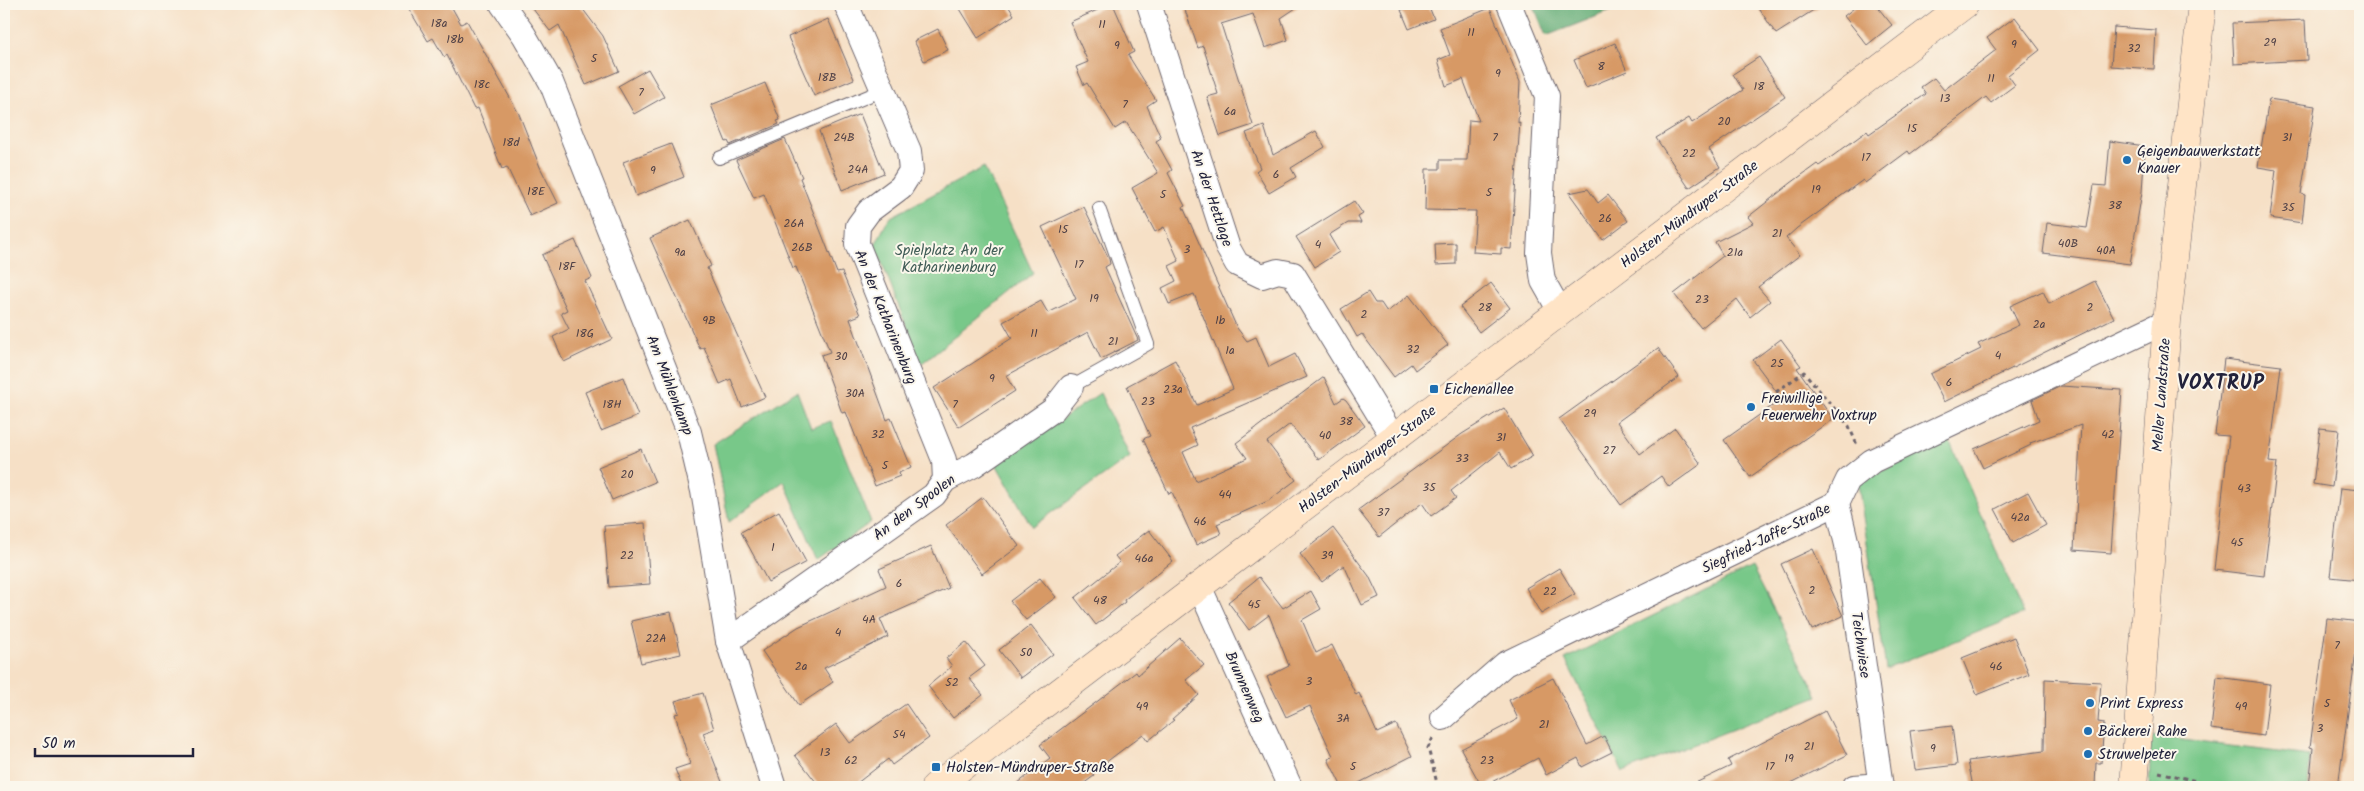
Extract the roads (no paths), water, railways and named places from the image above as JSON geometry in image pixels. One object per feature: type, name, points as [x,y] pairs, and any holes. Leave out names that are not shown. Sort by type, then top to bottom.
[{"type":"street","name":"Am Mühlenkamp","points":[[502,4],[524,35],[551,82],[689,432],[703,491],[728,641],[774,787]]},
{"type":"street","name":"An der Katharinenburg","points":[[846,4],[909,151],[911,171],[901,187],[869,211],[858,226],[857,244],[944,460],[945,480]]},
{"type":"street","name":"An der Hettlage","points":[[1149,4],[1228,248],[1237,264],[1262,276],[1278,270],[1293,274],[1394,439]]},
{"type":"street","points":[[1510,4],[1547,96],[1539,253],[1543,281],[1560,311]]},
{"type":"street","name":"Holsten-Mündruper-Straße","points":[[935,787],[1965,4]]},
{"type":"street","name":"Meller Landstraße","points":[[2134,778],[2166,320],[2202,4]]},
{"type":"street","name":"Siegfried-Jaffe-Straße","points":[[1443,718],[1505,664],[1837,503],[1848,480],[1872,461],[2166,320]]},
{"type":"street","name":"An den Spoolen","points":[[728,641],[934,495],[945,480],[974,465],[1053,410],[1070,387]]},
{"type":"street","name":"Teichwiese","points":[[1837,503],[1847,544],[1881,786]]},
{"type":"street","name":"Brunnenweg","points":[[1199,586],[1290,787]]},
{"type":"street","points":[[1854,787],[1881,786]]},
{"type":"lane","points":[[719,158],[883,90]]},
{"type":"lane","points":[[1070,387],[1148,344],[1099,208]]},
{"type":"place","name":"Geigenbauwerkstatt Knauer","points":[[2127,160]]},
{"type":"place","name":"Eichenallee","points":[[1434,389]]},
{"type":"place","name":"Freiwillige Feuerwehr Voxtrup","points":[[1751,407]]},
{"type":"place","name":"Print Express","points":[[2090,703]]},
{"type":"place","name":"Bäckerei Rahe","points":[[2088,731]]},
{"type":"place","name":"Struwelpeter","points":[[2088,754]]},
{"type":"place","name":"Holsten-Mündruper-Straße","points":[[936,767]]},
{"type":"district","name":"VOXTRUP","points":[[2221,382]]},
{"type":"park label","name":"Spielplatz An der Katharinenburg","points":[[949,258]]}]
